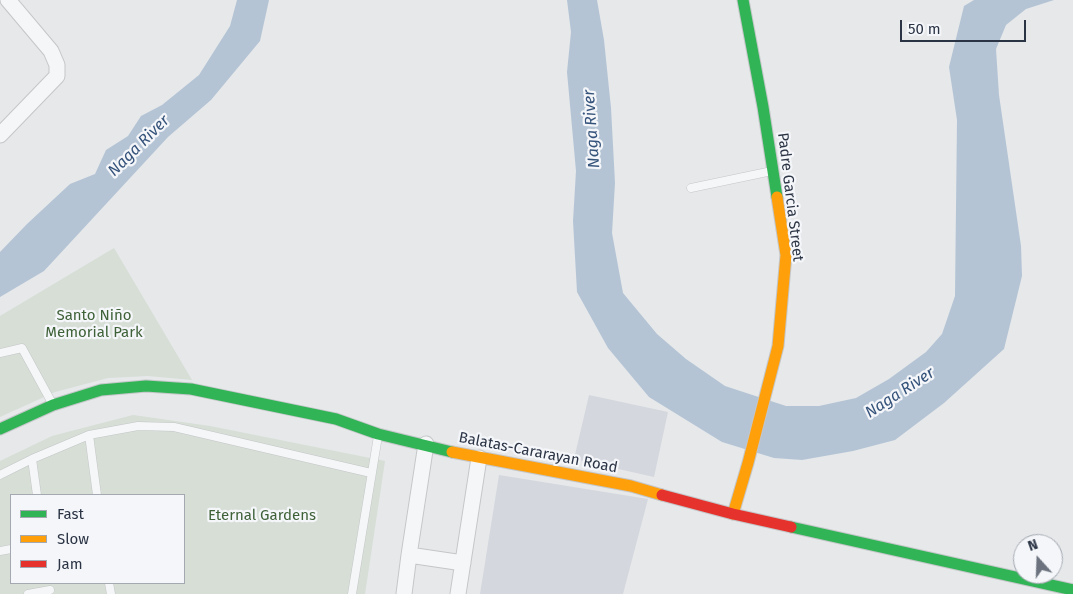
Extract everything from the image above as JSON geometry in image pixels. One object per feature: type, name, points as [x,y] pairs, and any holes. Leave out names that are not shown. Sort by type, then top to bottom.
[{"type":"main road","name":"Padre Garcia Street","points":[[733,514],[778,346],[786,255],[763,107],[743,0]]},
{"type":"main road","name":"Balatas-Cararayan Road","points":[[0,429],[53,405],[102,390],[146,386],[191,389],[336,419],[378,434],[479,458],[631,486],[733,514],[1073,590]]},
{"type":"street","points":[[0,135],[57,76],[57,65],[51,51],[8,0]]},
{"type":"street","points":[[404,594],[426,444]]},
{"type":"street","points":[[458,594],[479,458]]},
{"type":"street","points":[[409,555],[463,563]]},
{"type":"lane","points":[[691,188],[773,171]]},
{"type":"lane","points":[[0,353],[22,348],[53,405]]},
{"type":"lane","points":[[0,475],[89,435],[138,426],[174,427],[371,473]]},
{"type":"lane","points":[[352,594],[378,434]]},
{"type":"lane","points":[[89,435],[98,494]]},
{"type":"lane","points":[[32,460],[37,494]]},
{"type":"lane","points":[[28,594],[50,589]]},
{"type":"shaded area","points":[[589,395],[668,412],[654,477],[574,459]]},
{"type":"shaded area","points":[[499,475],[648,499],[623,594],[480,594]]},
{"type":"green space","name":"Santo Niño Memorial Park","points":[[114,248],[192,380],[148,376],[108,378],[55,392],[0,417],[0,316]]},
{"type":"green space","name":"Eternal Gardens","points":[[133,415],[210,426],[385,461],[365,594],[0,594],[0,461],[52,436]]},
{"type":"water","name":"Naga River","points":[[237,0],[269,0],[260,41],[211,100],[168,137],[44,271],[0,297],[0,252],[70,184],[95,174],[106,150],[128,136],[141,116],[162,105],[199,75],[230,26]]},
{"type":"water","name":"Naga River","points":[[567,0],[597,0],[604,40],[611,108],[615,183],[612,233],[623,293],[657,334],[686,359],[725,386],[786,406],[819,406],[856,398],[889,379],[926,352],[942,334],[955,296],[957,120],[949,67],[964,6],[974,0],[1054,0],[1026,9],[1006,25],[996,49],[999,95],[1021,246],[1022,276],[1004,349],[944,403],[895,440],[853,451],[802,460],[774,458],[722,442],[649,397],[608,348],[577,292],[573,221],[576,171],[567,72],[571,32]]},
{"type":"traffic: fast","points":[[743,0],[763,107],[777,197]]},
{"type":"traffic: fast","points":[[0,429],[53,405],[101,390],[146,386],[191,389],[336,419],[378,434],[452,452]]},
{"type":"traffic: fast","points":[[791,527],[1073,590]]},
{"type":"traffic: slow","points":[[733,514],[778,346],[786,255],[777,197]]},
{"type":"traffic: slow","points":[[452,452],[631,486],[662,495]]},
{"type":"traffic: jam","points":[[662,495],[791,527]]}]
